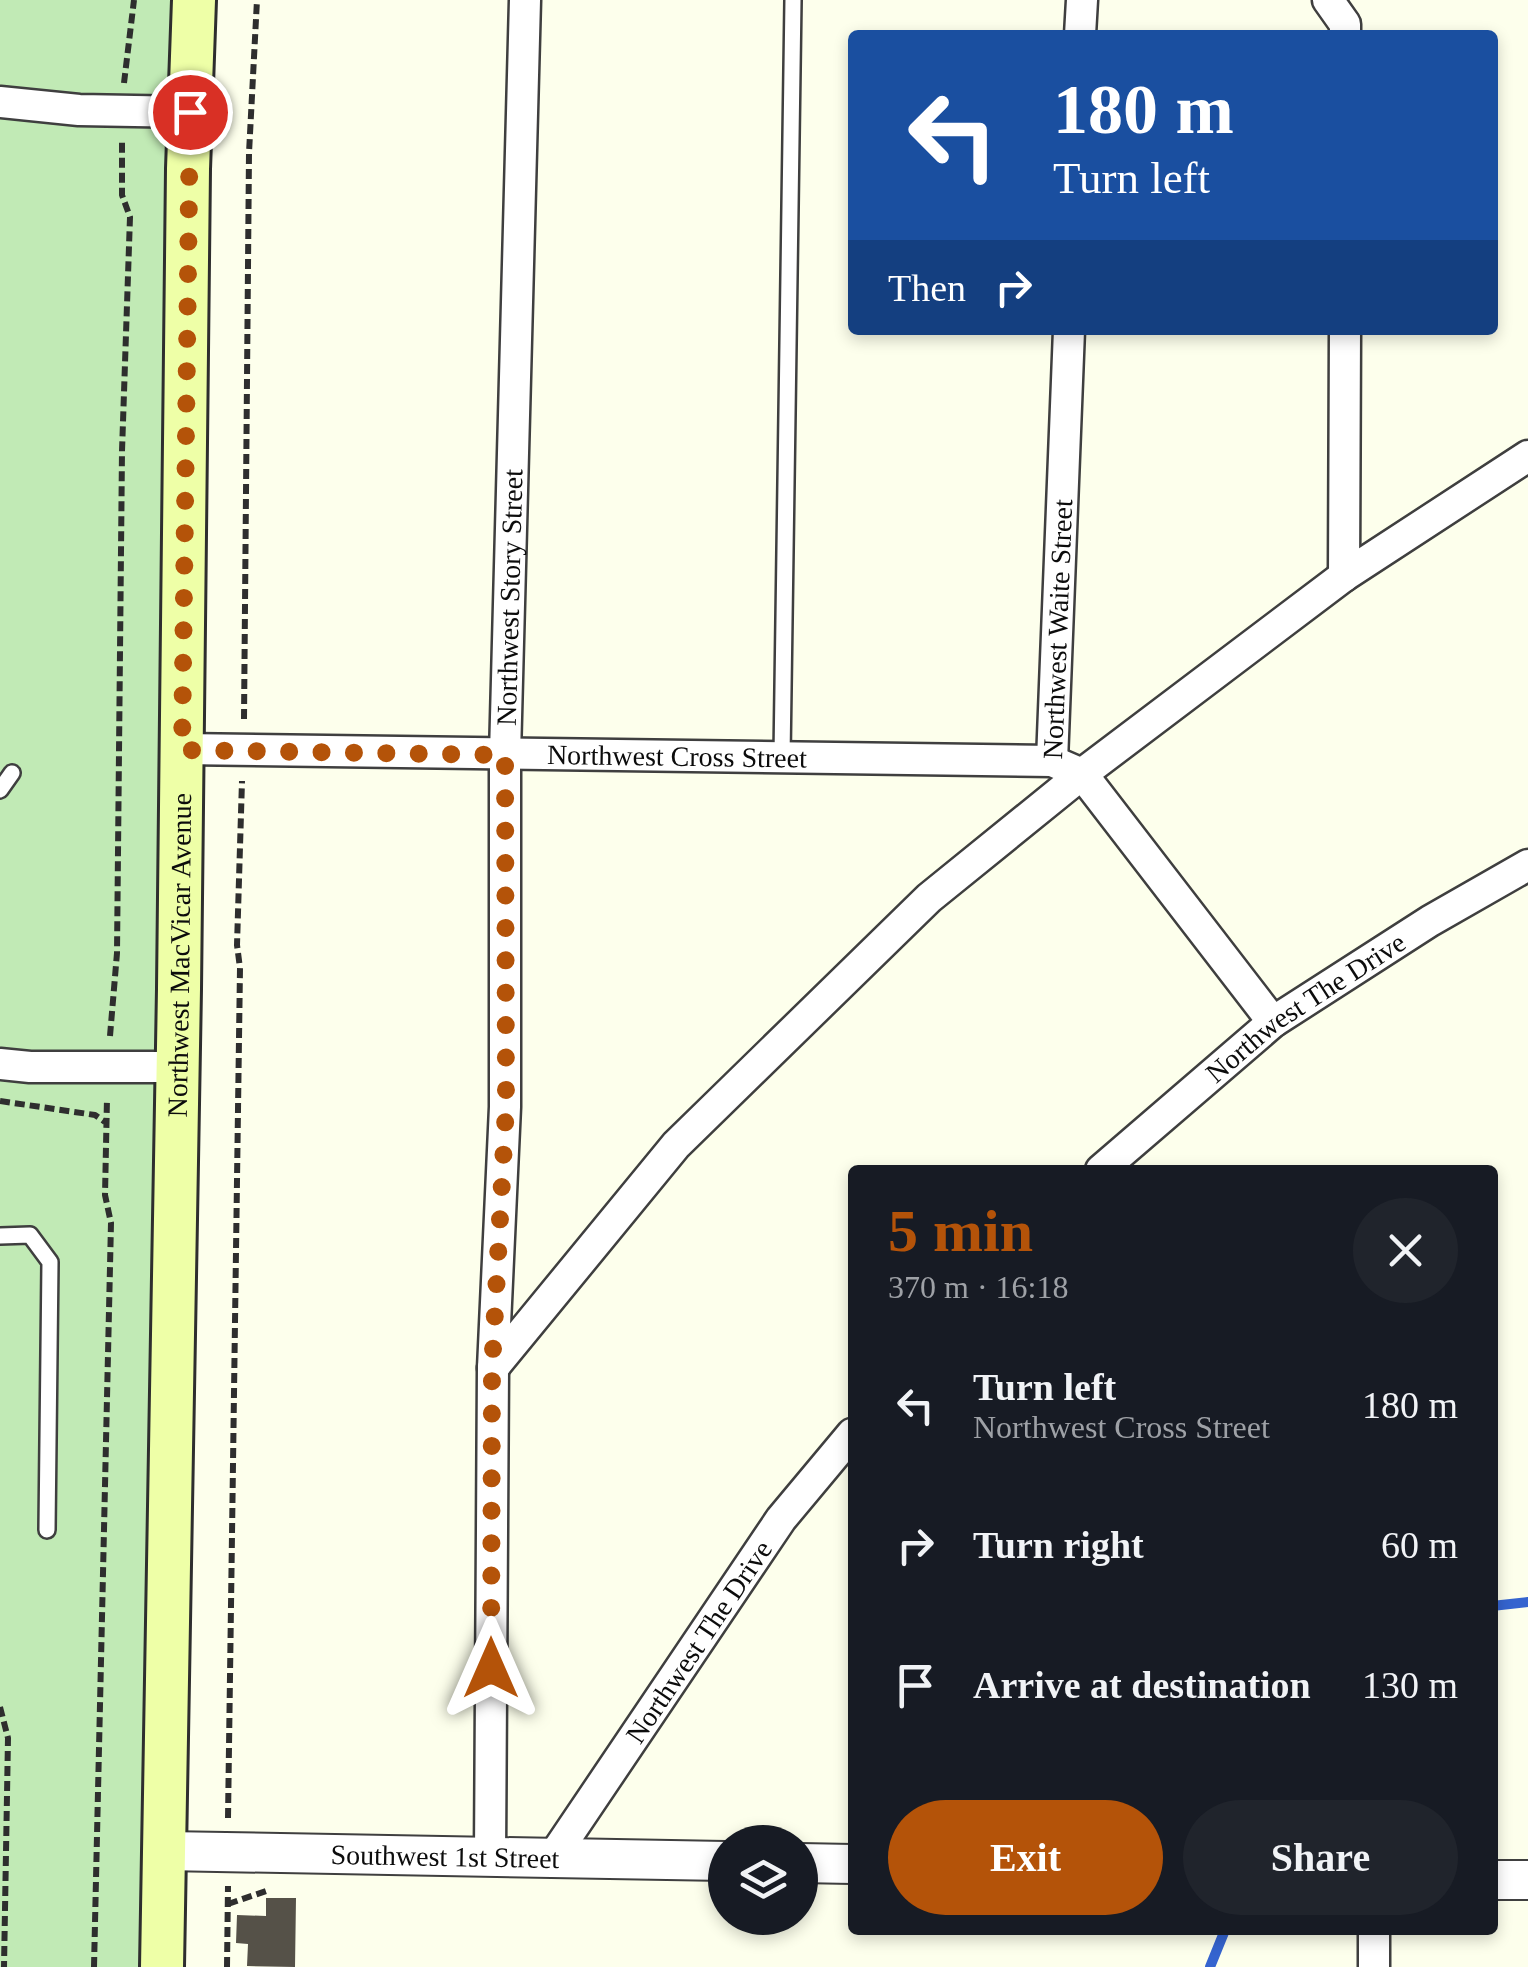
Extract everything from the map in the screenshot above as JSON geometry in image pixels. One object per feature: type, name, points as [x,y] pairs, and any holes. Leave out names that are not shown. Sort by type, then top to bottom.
[{"type":"main road","name":"Northwest MacVicar Avenue","points":[[162,1967],[194,0]]},
{"type":"street","name":"Northwest Story Street","points":[[490,1855],[492,1368],[506,1107],[505,755],[525,0]]},
{"type":"street","points":[[1080,30],[1082,0]]},
{"type":"street","points":[[1328,0],[1345,30]]},
{"type":"street","points":[[0,102],[79,110],[190,112]]},
{"type":"street","name":"Northwest Waite Street","points":[[1069,335],[1052,761],[1082,774],[1272,1022]]},
{"type":"street","points":[[1344,576],[1345,335]]},
{"type":"street","points":[[492,1368],[676,1145],[929,898],[1082,774],[1344,576],[1528,456]]},
{"type":"street","name":"Northwest Cross Street","points":[[182,750],[1052,761]]},
{"type":"street","name":"Northwest The Drive","points":[[1107,1165],[1272,1022],[1430,921],[1528,865]]},
{"type":"street","points":[[0,1064],[176,1067]]},
{"type":"street","name":"Northwest The Drive","points":[[553,1857],[781,1519],[848,1439]]},
{"type":"street","name":"Southwest 1st Street","points":[[165,1851],[708,1861]]},
{"type":"street","points":[[818,1863],[848,1864]]},
{"type":"street","points":[[1498,1880],[1528,1880]]},
{"type":"street","points":[[1374,1935],[1374,1967]]},
{"type":"lane","points":[[782,757],[793,0]]},
{"type":"lane","points":[[0,790],[12,773]]},
{"type":"lane","points":[[0,1236],[30,1235],[50,1262],[47,1530]]},
{"type":"path","points":[[94,1967],[110,1224],[105,1194],[107,1067],[118,952],[122,452],[130,217],[122,195],[122,110],[134,0]]},
{"type":"path","points":[[226,1967],[249,154],[257,0]]},
{"type":"path","points":[[0,1101],[95,1115],[106,1124]]},
{"type":"path","points":[[0,1707],[8,1738],[4,1967]]},
{"type":"green space","points":[[0,0],[204,0],[159,1967],[0,1967]]},
{"type":"building","points":[[266,1898],[296,1898],[295,1967],[247,1966],[248,1944],[236,1943],[237,1915],[266,1916]]},
{"type":"waterway","points":[[1498,1605],[1528,1602]]},
{"type":"waterway","points":[[1210,1967],[1223,1935]]},
{"type":"route","points":[[190,112],[182,750],[505,755],[506,1107],[492,1368],[491,1668]]}]
